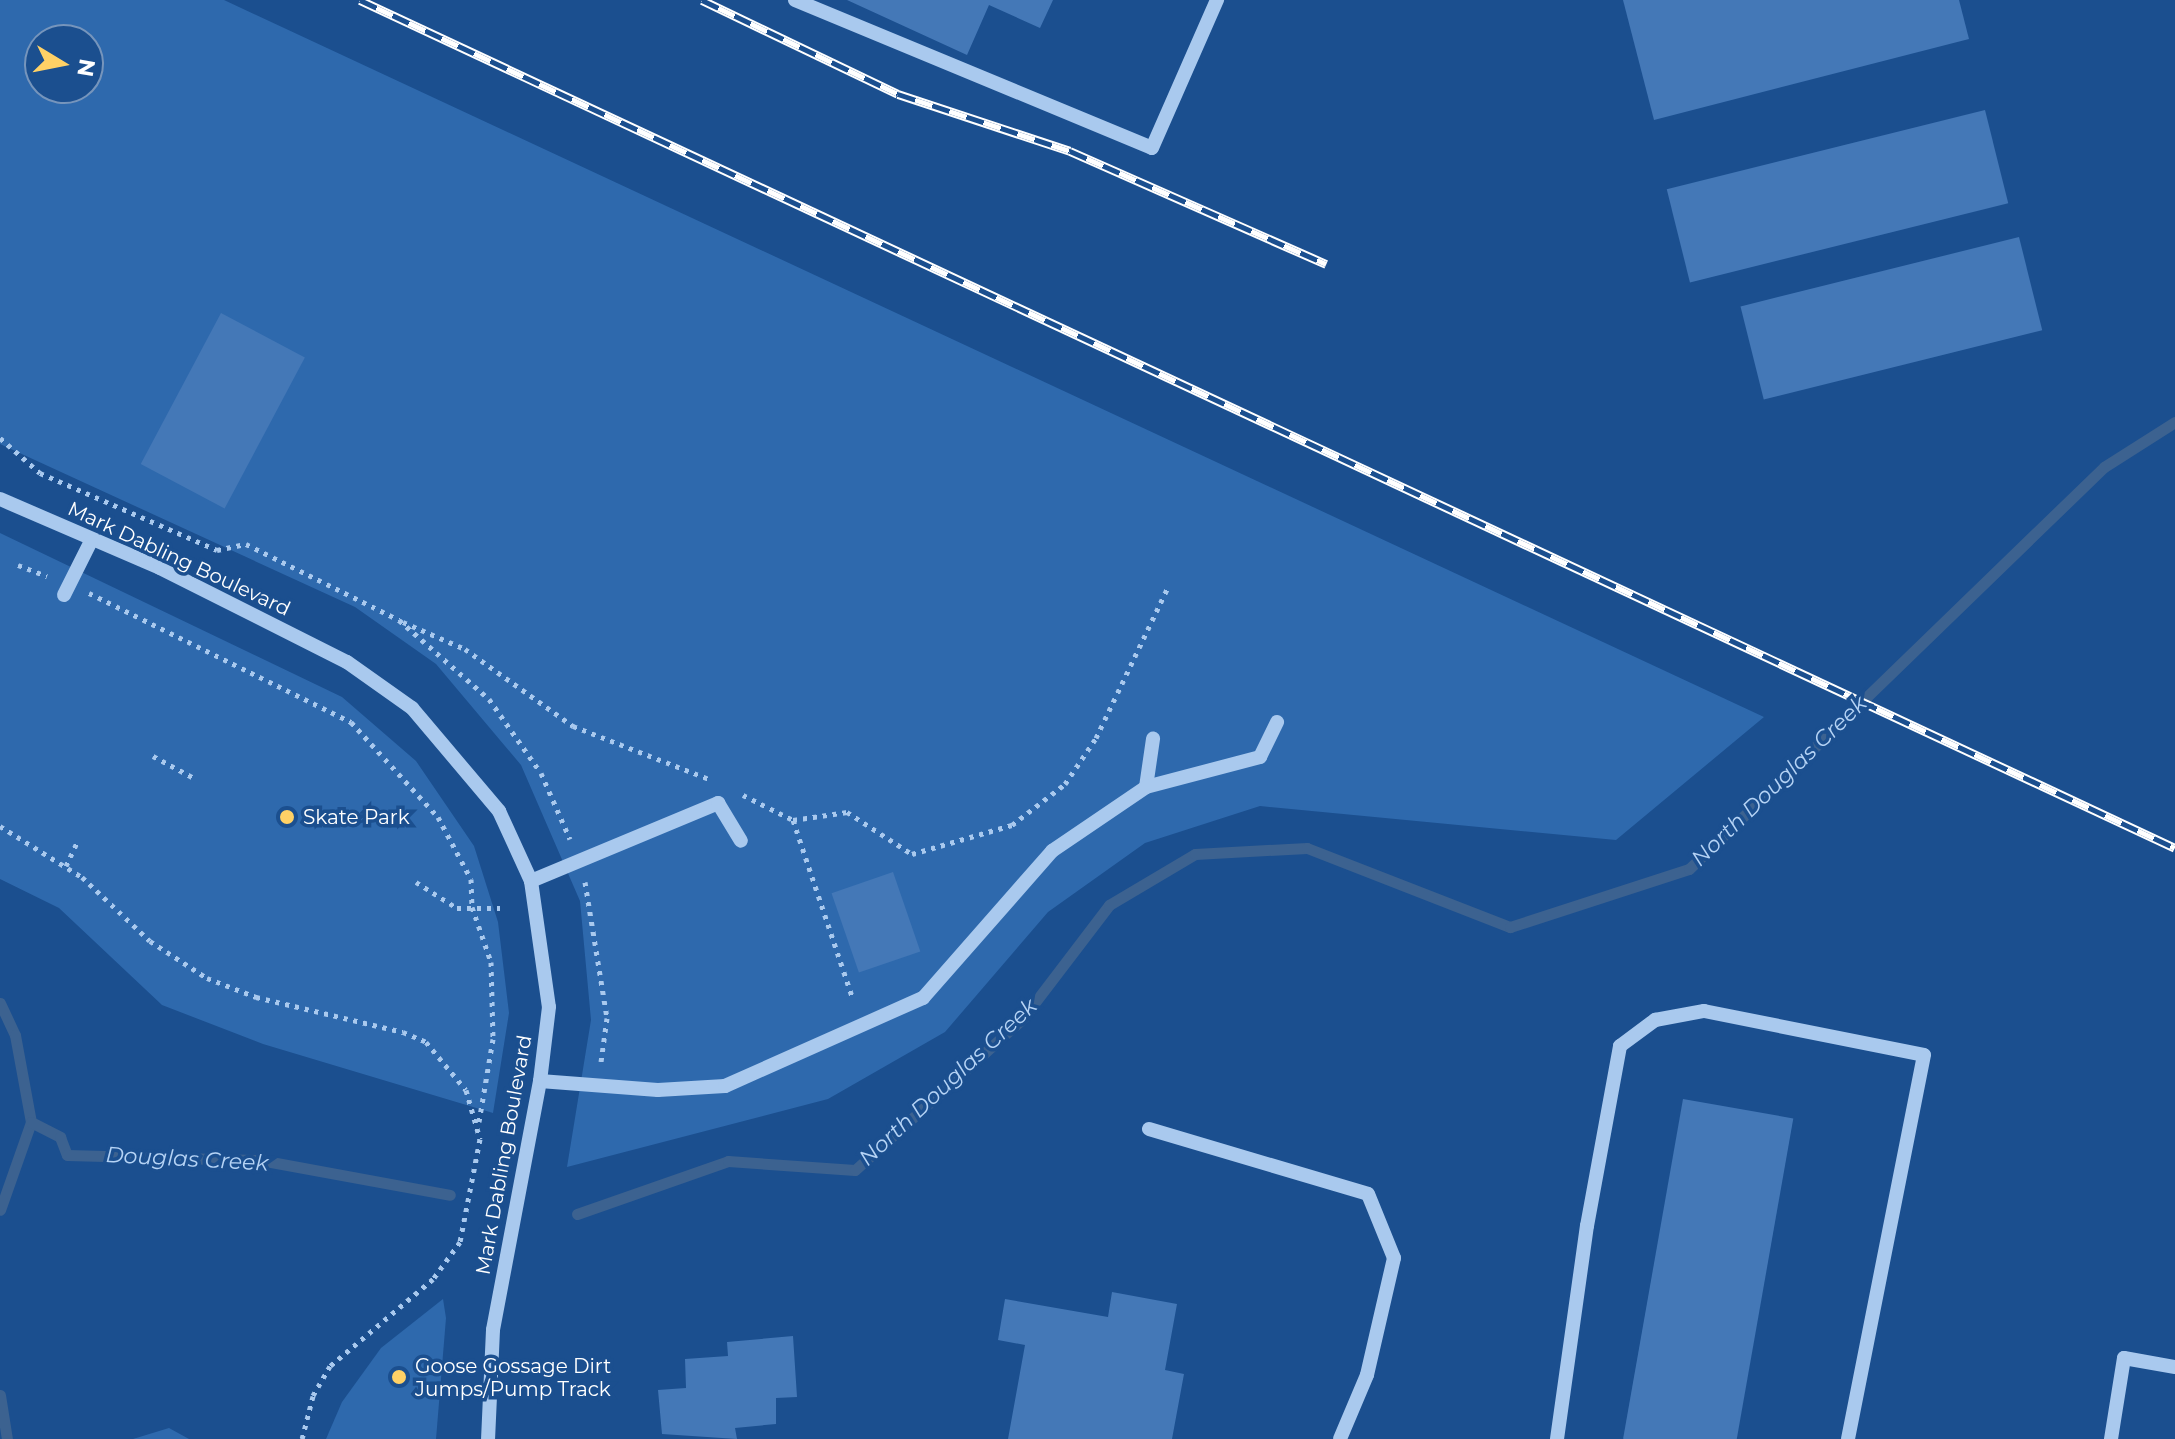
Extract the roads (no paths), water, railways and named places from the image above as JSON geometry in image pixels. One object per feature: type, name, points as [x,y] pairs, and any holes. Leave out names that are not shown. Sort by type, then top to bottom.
[{"type":"street","points":[[795,0],[1152,148],[1217,0]]},
{"type":"street","name":"Mark Dabling Boulevard","points":[[0,499],[91,541],[160,568],[347,662],[412,708],[499,811],[531,881],[549,1007],[540,1081],[493,1330],[488,1439]]},
{"type":"street","points":[[67,589],[91,541]]},
{"type":"street","points":[[540,1081],[658,1090],[725,1086],[885,1017],[923,998],[1052,851],[1146,787],[1260,757],[1277,722]]},
{"type":"street","points":[[1146,787],[1153,739]]},
{"type":"street","points":[[531,881],[718,803],[741,841]]},
{"type":"street","points":[[1557,1439],[1587,1226],[1620,1046],[1655,1020],[1704,1011],[1924,1055],[1848,1439]]},
{"type":"street","points":[[1149,1129],[1368,1194],[1394,1258],[1367,1375],[1340,1439]]},
{"type":"street","points":[[2111,1439],[2124,1358],[2175,1367]]},
{"type":"waterway","name":"North Douglas Creek","points":[[577,1214],[728,1161],[855,1170],[1023,1018],[1109,905],[1195,854],[1307,848],[1510,927],[1689,869],[2104,467],[2175,422]]},
{"type":"waterway","points":[[0,1003],[15,1035],[31,1122],[0,1210]]},
{"type":"waterway","name":"Douglas Creek","points":[[31,1122],[60,1137],[67,1155],[260,1160],[450,1195]]},
{"type":"waterway","points":[[0,1395],[7,1439]]},
{"type":"railway","points":[[360,0],[2175,848]]},
{"type":"railway","points":[[702,0],[898,94],[1070,151],[1326,264]]},
{"type":"place","name":"Skate Park","points":[[287,817]]},
{"type":"place","name":"Goose Gossage Dirt Jumps/Pump Track","points":[[399,1377]]}]
